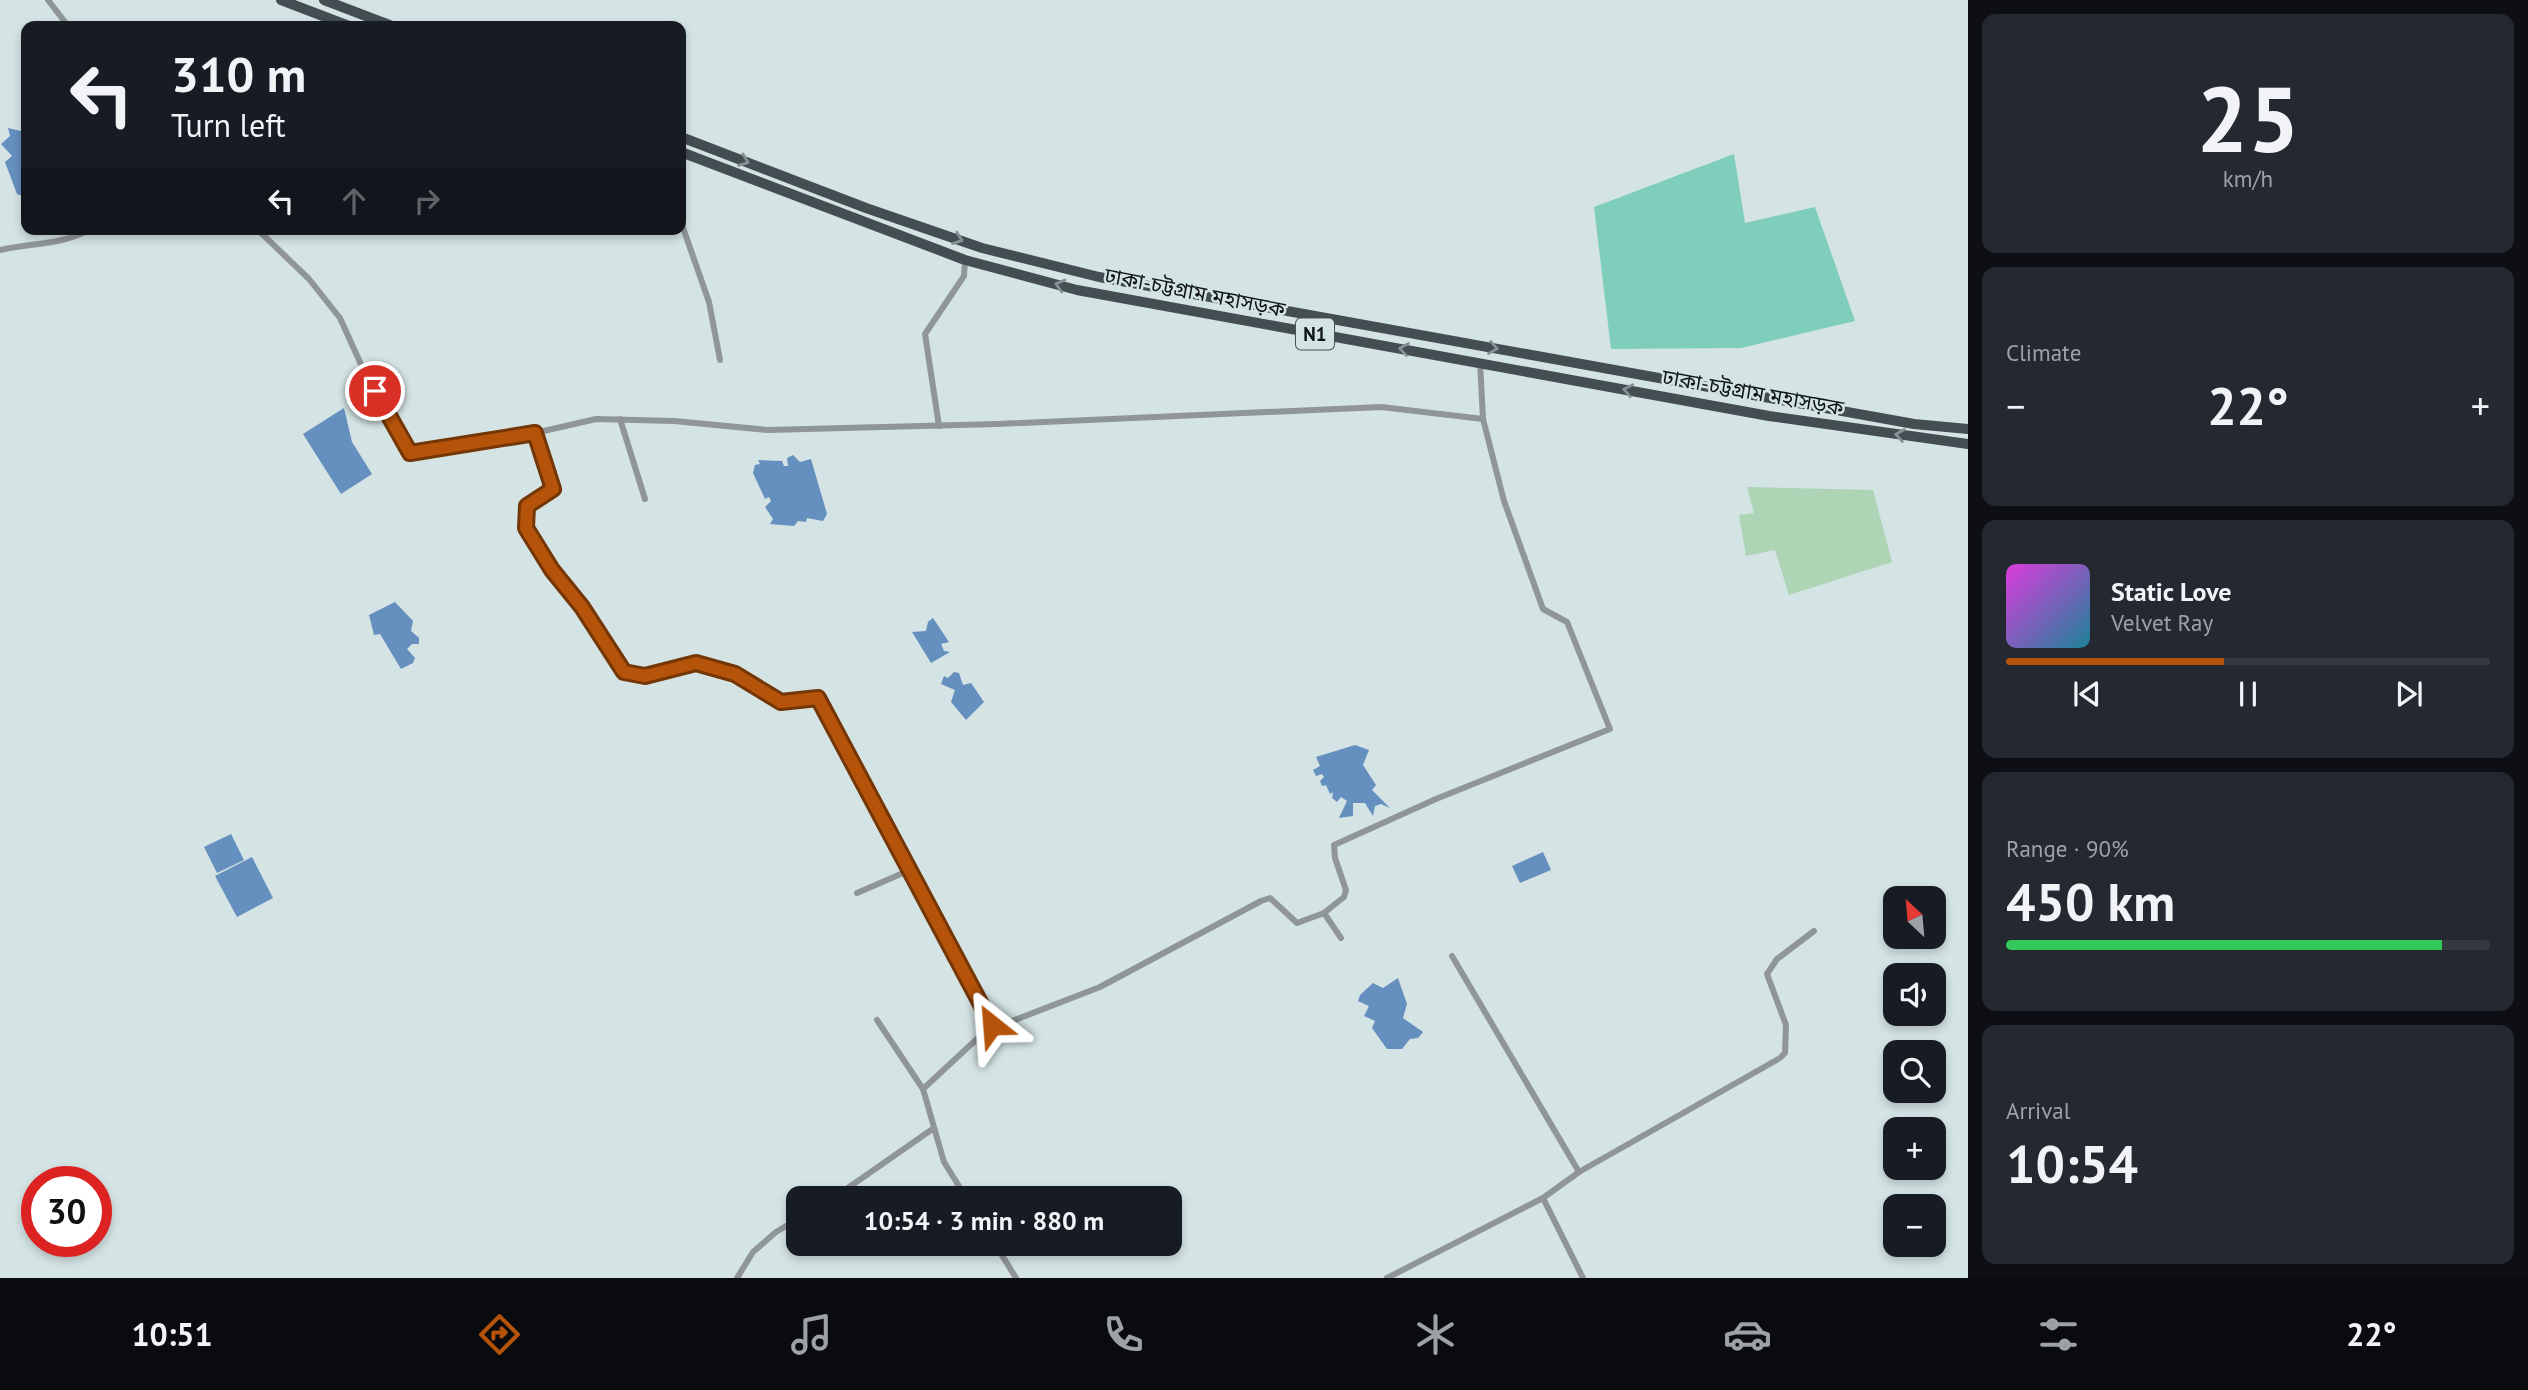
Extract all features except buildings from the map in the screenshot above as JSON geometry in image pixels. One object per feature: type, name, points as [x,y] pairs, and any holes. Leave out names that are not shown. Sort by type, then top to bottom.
[{"type":"highway","points":[[281,0],[336,21]]},
{"type":"highway","points":[[324,0],[379,21]]},
{"type":"highway","name":"ঢাকা-চট্টগ্রাম মহাসড়ক","points":[[686,139],[866,208],[982,248],[1099,276],[1772,399],[1914,424],[1968,429]]},
{"type":"highway","name":"ঢাকা-চট্টগ্রাম মহাসড়ক","points":[[686,154],[965,260],[1090,292],[1769,416],[1968,444]]},
{"type":"street","points":[[48,0],[64,21]]},
{"type":"street","points":[[0,250],[61,241],[76,235]]},
{"type":"street","points":[[263,235],[309,279],[340,318],[364,371],[410,453],[535,433],[596,419],[674,421],[768,430],[939,426],[1381,407],[1483,418]]},
{"type":"street","points":[[686,235],[709,302],[720,360]]},
{"type":"street","points":[[939,426],[925,334],[964,276],[965,260]]},
{"type":"street","points":[[923,1089],[992,1025],[1002,1025],[1100,987],[1261,901],[1270,898],[1297,923],[1325,913],[1345,897],[1346,890],[1335,858],[1334,845],[1386,820],[1610,729],[1567,622],[1542,609],[1504,501],[1483,418],[1480,362]]},
{"type":"street","points":[[620,419],[645,499]]},
{"type":"street","points":[[535,433],[553,489],[527,506],[526,528],[552,570],[582,607],[624,672],[645,676],[696,663],[735,674],[781,702],[818,698],[992,1025]]},
{"type":"street","points":[[857,893],[910,870]]},
{"type":"street","points":[[1325,913],[1341,938]]},
{"type":"street","points":[[1387,1278],[1543,1198],[1579,1172],[1780,1058],[1785,1053],[1786,1026],[1768,974],[1777,959],[1814,931]]},
{"type":"street","points":[[1452,956],[1579,1172]]},
{"type":"street","points":[[877,1020],[923,1089],[944,1162],[959,1186]]},
{"type":"street","points":[[851,1186],[934,1128]]},
{"type":"street","points":[[1543,1198],[1584,1278]]},
{"type":"street","points":[[737,1278],[753,1252],[786,1226]]},
{"type":"street","points":[[1002,1256],[1016,1278]]},
{"type":"green space","points":[[1747,487],[1873,490],[1892,562],[1789,595],[1775,550],[1746,556],[1739,515],[1754,513]]},
{"type":"water","points":[[8,128],[21,131],[21,195],[17,194],[5,162],[12,156],[1,144],[10,136]]},
{"type":"water","points":[[344,408],[352,442],[372,474],[341,494],[303,434]]},
{"type":"water","points":[[793,455],[800,462],[811,459],[827,514],[823,521],[807,518],[806,522],[798,521],[794,526],[770,524],[773,519],[765,507],[771,501],[769,497],[765,499],[753,473],[755,465],[760,464],[758,460],[782,461],[784,466],[788,466],[787,458]]},
{"type":"water","points":[[395,602],[413,621],[411,631],[419,638],[419,644],[412,644],[407,649],[415,658],[413,663],[401,669],[380,634],[374,635],[369,615]]},
{"type":"water","points":[[933,618],[949,642],[941,644],[944,651],[950,652],[931,663],[912,632],[926,631],[928,622]]},
{"type":"water","points":[[954,672],[959,673],[963,685],[971,683],[984,702],[966,720],[951,702],[955,690],[941,684],[944,676],[948,678]]},
{"type":"water","points":[[1355,745],[1369,750],[1363,765],[1376,785],[1372,790],[1390,808],[1381,804],[1375,806],[1373,816],[1365,803],[1353,803],[1353,816],[1339,818],[1347,801],[1341,797],[1337,802],[1332,798],[1333,792],[1330,794],[1326,785],[1322,786],[1322,774],[1316,776],[1313,770],[1320,766],[1316,757]]},
{"type":"water","points":[[231,834],[244,860],[217,873],[204,847]]},
{"type":"water","points":[[1543,852],[1551,870],[1520,883],[1512,866]]},
{"type":"water","points":[[252,857],[273,898],[237,917],[215,876]]},
{"type":"water","points":[[1398,978],[1407,1004],[1403,1018],[1423,1032],[1418,1038],[1410,1039],[1402,1049],[1387,1049],[1372,1028],[1375,1021],[1364,1016],[1369,1006],[1358,1001],[1360,995],[1373,983],[1383,988]]},
{"type":"route","points":[[375,391],[410,453],[535,433],[547,463],[553,489],[527,506],[526,528],[552,570],[582,607],[624,672],[645,676],[696,663],[735,674],[757,690],[781,702],[818,698],[992,1025]]}]
